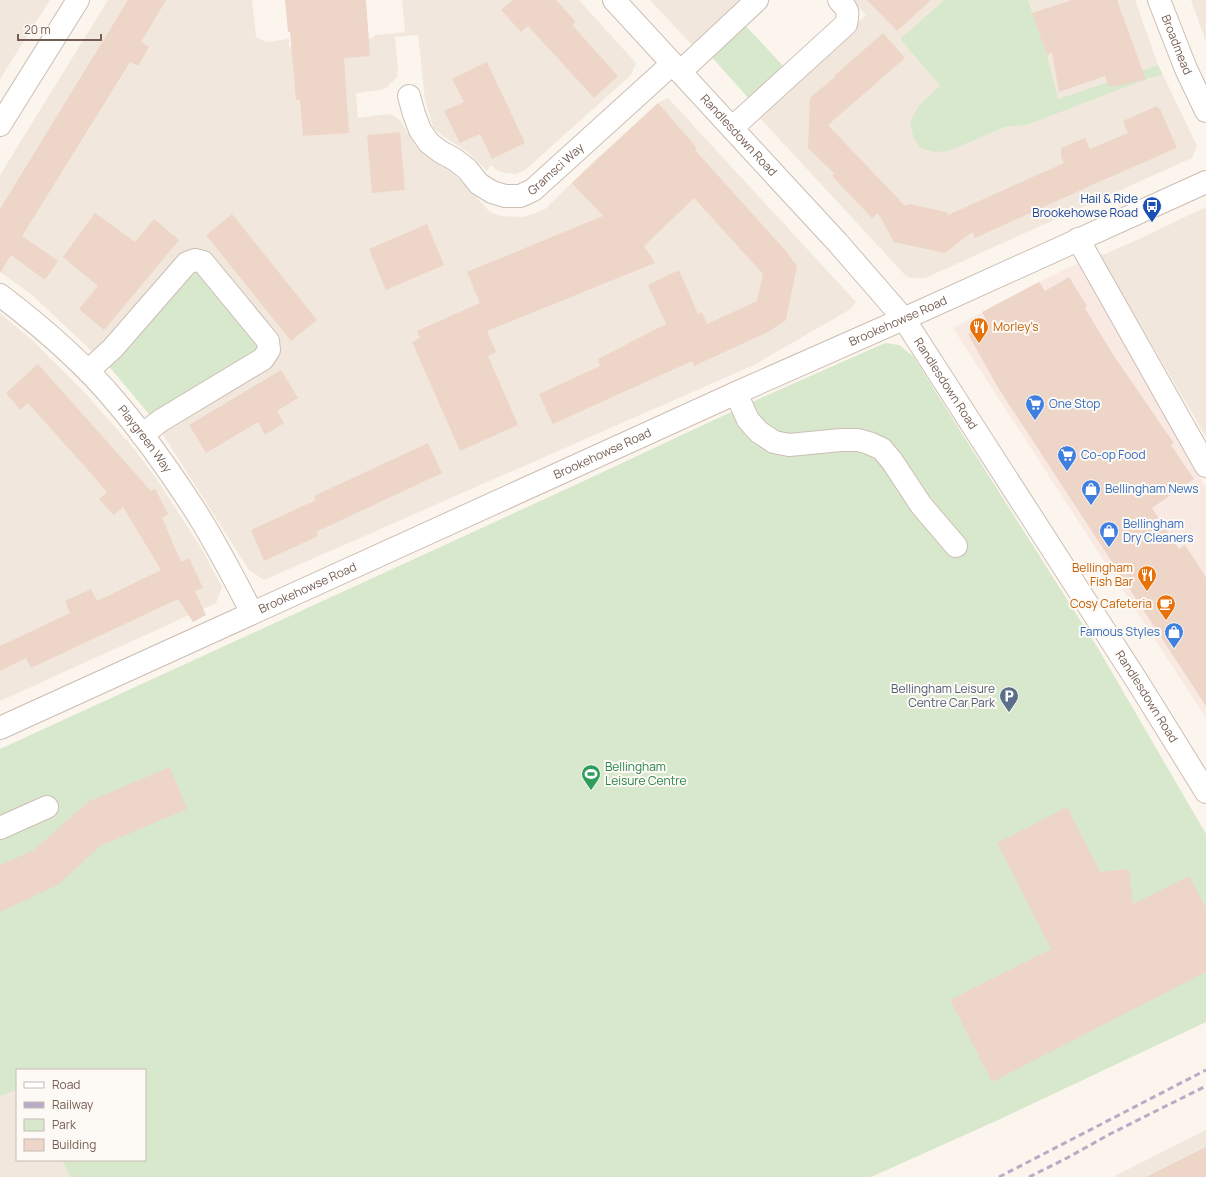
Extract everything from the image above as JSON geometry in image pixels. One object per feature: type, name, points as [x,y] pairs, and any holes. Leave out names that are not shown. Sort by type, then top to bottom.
[{"type":"street","points":[[0,125],[78,0]]},
{"type":"street","name":"Randlesdown Road","points":[[614,0],[838,242],[904,319],[1134,677],[1206,792]]},
{"type":"street","name":"Gramsci Way","points":[[409,96],[420,130],[429,143],[454,159],[466,169],[479,184],[492,192],[505,196],[520,196],[533,190],[757,0]]},
{"type":"street","points":[[732,128],[846,24],[849,14],[845,6],[839,0]]},
{"type":"street","name":"Broadmead","points":[[1159,0],[1186,69],[1206,111]]},
{"type":"street","name":"Brookehowse Road","points":[[0,728],[736,393],[904,319],[1206,182]]},
{"type":"street","points":[[1078,239],[1206,466]]},
{"type":"street","points":[[88,371],[113,348],[187,263],[195,260],[203,262],[268,341],[268,350],[263,359],[160,421],[142,436]]},
{"type":"street","name":"Playgreen Way","points":[[0,295],[43,329],[88,371],[116,401],[171,474],[198,515],[225,561],[252,613]]},
{"type":"street","points":[[736,393],[748,420],[759,432],[774,442],[789,445],[858,440],[882,449],[892,461],[921,505],[956,546]]},
{"type":"street","points":[[0,828],[47,807]]},
{"type":"shaded area","points":[[0,0],[50,0],[0,79]]},
{"type":"shaded area","points":[[108,0],[252,0],[256,37],[266,42],[289,39],[289,47],[373,38],[375,35],[405,32],[402,0],[579,0],[636,63],[631,75],[525,170],[516,174],[505,173],[498,171],[491,165],[487,171],[469,153],[440,134],[433,127],[425,100],[418,35],[395,37],[398,69],[397,77],[386,88],[356,93],[358,118],[388,114],[394,116],[400,120],[414,143],[422,152],[459,179],[490,212],[501,216],[522,217],[545,209],[593,162],[658,103],[668,98],[856,302],[849,310],[754,365],[264,580],[249,570],[160,430],[273,362],[97,356],[30,293],[0,272],[0,175]]},
{"type":"shaded area","points":[[650,0],[744,0],[693,46]]},
{"type":"shaded area","points":[[852,0],[944,0],[900,39],[940,86],[919,105],[949,151],[1005,127],[1027,125],[1147,79],[1163,75],[1197,146],[1192,158],[925,278],[912,278],[906,276],[759,117],[866,15]]},
{"type":"shaded area","points":[[1028,0],[1135,0],[1158,65],[1058,99],[1047,55]]},
{"type":"shaded area","points":[[1191,0],[1206,0],[1206,42]]},
{"type":"shaded area","points":[[1206,207],[1206,437],[1100,256]]},
{"type":"shaded area","points":[[1078,263],[1206,488],[1206,718],[953,328]]},
{"type":"shaded area","points":[[0,313],[33,341],[83,391],[131,445],[156,478],[203,551],[222,587],[216,603],[0,701]]},
{"type":"shaded area","points":[[16,1090],[16,1161],[62,1161],[70,1177],[0,1177],[0,1096]]},
{"type":"shaded area","points":[[1206,1130],[1206,1177],[1113,1177],[1168,1149]]},
{"type":"green space","points":[[944,0],[1028,0],[1047,55],[1058,99],[1158,65],[1163,75],[1147,79],[1027,125],[1005,127],[949,151],[935,152],[920,148],[913,136],[910,122],[919,105],[940,86],[900,39]]},
{"type":"green space","points":[[742,22],[786,69],[751,101],[708,53]]},
{"type":"green space","points":[[195,266],[261,348],[153,419],[107,364]]},
{"type":"green space","name":"Bellingham Leisure Centre","points":[[885,343],[899,345],[913,356],[1099,650],[1206,834],[1206,1022],[996,1121],[871,1177],[70,1177],[62,1161],[146,1161],[146,1069],[16,1069],[16,1090],[0,1096],[0,749],[573,486],[763,397]]},
{"type":"building","points":[[128,0],[166,0],[141,42],[149,47],[138,66],[130,62],[22,236],[58,261],[45,280],[11,255],[0,273],[0,209]]},
{"type":"building","points":[[285,0],[366,0],[370,56],[344,58],[349,133],[303,136],[300,100],[296,100],[290,32],[288,32]]},
{"type":"building","points":[[513,0],[556,0],[576,22],[572,25],[618,76],[594,98],[528,26],[521,32],[501,10]]},
{"type":"building","points":[[867,0],[931,0],[897,31]]},
{"type":"building","points":[[1072,0],[1117,0],[1146,80],[1109,87],[1105,76],[1059,92],[1052,53],[1047,55],[1032,13]]},
{"type":"building","points":[[883,33],[905,58],[828,125],[905,206],[909,204],[946,212],[948,215],[1064,163],[1061,157],[1061,148],[1085,138],[1090,149],[1128,133],[1123,121],[1157,106],[1160,109],[1177,148],[975,238],[972,232],[945,253],[894,242],[878,213],[872,218],[832,176],[834,173],[808,148],[810,98]]},
{"type":"building","points":[[487,62],[525,143],[492,159],[480,134],[460,143],[444,111],[464,102],[452,79]]},
{"type":"building","points":[[658,103],[697,148],[695,150],[785,250],[797,266],[786,320],[768,332],[694,366],[692,361],[553,424],[539,394],[600,366],[598,359],[666,324],[648,285],[679,270],[698,314],[702,312],[707,324],[757,301],[763,274],[694,198],[644,246],[655,263],[487,331],[496,352],[488,356],[518,425],[460,451],[412,342],[420,338],[417,331],[480,303],[467,272],[603,216],[572,183]]},
{"type":"building","points":[[400,132],[405,190],[372,193],[367,135]]},
{"type":"building","points":[[95,213],[135,242],[154,219],[179,240],[104,330],[79,309],[98,286],[63,257]]},
{"type":"building","points":[[232,214],[317,320],[291,341],[206,235]]},
{"type":"building","points":[[427,224],[444,265],[386,290],[369,249]]},
{"type":"building","points":[[1069,277],[1087,306],[1085,308],[1112,353],[1174,443],[1171,445],[1194,479],[1152,508],[1179,549],[1185,545],[1206,577],[1206,706],[997,386],[968,334],[988,323],[982,312],[1039,282],[1045,291]]},
{"type":"building","points":[[38,364],[151,491],[155,489],[168,514],[162,518],[181,562],[189,558],[203,588],[195,591],[206,615],[193,622],[178,599],[31,668],[26,658],[0,671],[0,646],[70,613],[65,601],[91,589],[97,601],[161,570],[123,507],[114,515],[99,499],[107,492],[87,469],[28,403],[20,410],[6,393]]},
{"type":"building","points":[[281,370],[298,398],[277,411],[284,423],[265,435],[258,422],[206,453],[189,425]]},
{"type":"building","points":[[428,443],[442,473],[316,532],[318,536],[264,561],[251,530],[316,500],[314,496]]},
{"type":"building","points":[[170,767],[187,809],[100,846],[58,885],[0,912],[0,865],[34,850],[89,801]]},
{"type":"building","points":[[1067,807],[1100,872],[1129,869],[1133,904],[1189,876],[1206,908],[1206,972],[992,1082],[950,1000],[1051,949],[997,843]]},
{"type":"building","points":[[1206,1147],[1206,1177],[1146,1177]]},
{"type":"railway","points":[[999,1177],[1206,1070]]},
{"type":"railway","points":[[1029,1177],[1110,1134],[1206,1086]]},
{"type":"place","name":"Hail & Ride Brookehowse Road","points":[[1152,223]]},
{"type":"place","name":"Morley's","points":[[979,344]]},
{"type":"place","name":"One Stop","points":[[1035,421]]},
{"type":"place","name":"Co-op Food","points":[[1067,472]]},
{"type":"place","name":"Bellingham News","points":[[1091,506]]},
{"type":"place","name":"Bellingham Dry Cleaners","points":[[1109,548]]},
{"type":"place","name":"Bellingham Fish Bar","points":[[1147,592]]},
{"type":"place","name":"Cosy Cafeteria","points":[[1166,621]]},
{"type":"place","name":"Famous Styles","points":[[1174,649]]},
{"type":"place","name":"Bellingham Leisure Centre Car Park","points":[[1009,713]]},
{"type":"place","name":"Bellingham Leisure Centre","points":[[591,791]]}]
